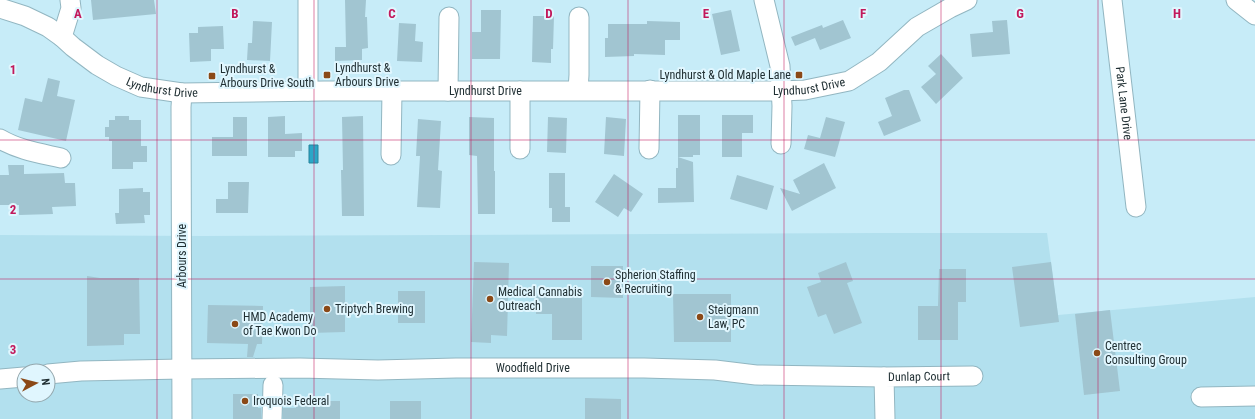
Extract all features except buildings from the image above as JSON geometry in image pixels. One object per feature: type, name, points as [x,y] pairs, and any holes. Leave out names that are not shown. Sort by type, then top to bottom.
[{"type":"street","points":[[62,37],[72,8],[70,0]]},
{"type":"street","points":[[308,0],[308,91]]},
{"type":"street","points":[[764,0],[780,66],[781,144]]},
{"type":"street","name":"Lyndhurst Drive","points":[[0,8],[25,16],[48,27],[62,37],[72,47],[97,65],[116,76],[141,87],[182,93],[578,90],[781,91],[805,90],[849,81],[879,62],[917,26],[948,4],[967,0]]},
{"type":"street","name":"Park Lane Drive","points":[[1112,0],[1136,206]]},
{"type":"street","points":[[1236,0],[1255,15]]},
{"type":"street","points":[[448,91],[449,17]]},
{"type":"street","points":[[578,90],[579,17]]},
{"type":"street","points":[[649,149],[650,90]]},
{"type":"street","points":[[390,155],[392,91]]},
{"type":"street","points":[[520,91],[520,149]]},
{"type":"street","name":"Arbours Drive","points":[[182,93],[182,419]]},
{"type":"street","points":[[0,139],[30,152],[61,158]]},
{"type":"street","name":"Woodfield Drive","points":[[56,373],[81,371],[182,369],[314,368],[378,370],[456,368],[672,368],[715,370],[756,375],[884,377]]},
{"type":"street","name":"Dunlap Court","points":[[885,419],[884,377],[973,376]]},
{"type":"street","points":[[0,379],[16,378]]},
{"type":"street","points":[[272,384],[272,419]]},
{"type":"street","points":[[1201,397],[1255,396]]},
{"type":"shaded area","points":[[1047,233],[1058,315],[1255,297],[1255,419],[0,419],[0,235],[203,236]]},
{"type":"water","points":[[309,145],[318,145],[318,163],[309,163]]},
{"type":"place","name":"Lyndhurst & Arbours Drive","points":[[327,75]]},
{"type":"place","name":"Lyndhurst & Old Maple Lane","points":[[799,75]]},
{"type":"place","name":"Lyndhurst & Arbours Drive South","points":[[212,76]]},
{"type":"place","name":"Spherion Staffing & Recruiting","points":[[607,282]]},
{"type":"place","name":"Medical Cannabis Outreach","points":[[490,299]]},
{"type":"place","name":"Triptych Brewing","points":[[327,309]]},
{"type":"place","name":"Steigmann Law, PC","points":[[700,317]]},
{"type":"place","name":"HMD Academy of Tae Kwon Do","points":[[235,324]]},
{"type":"place","name":"Centrec Consulting Group","points":[[1097,353]]},
{"type":"place","name":"Iroquois Federal","points":[[245,401]]}]
